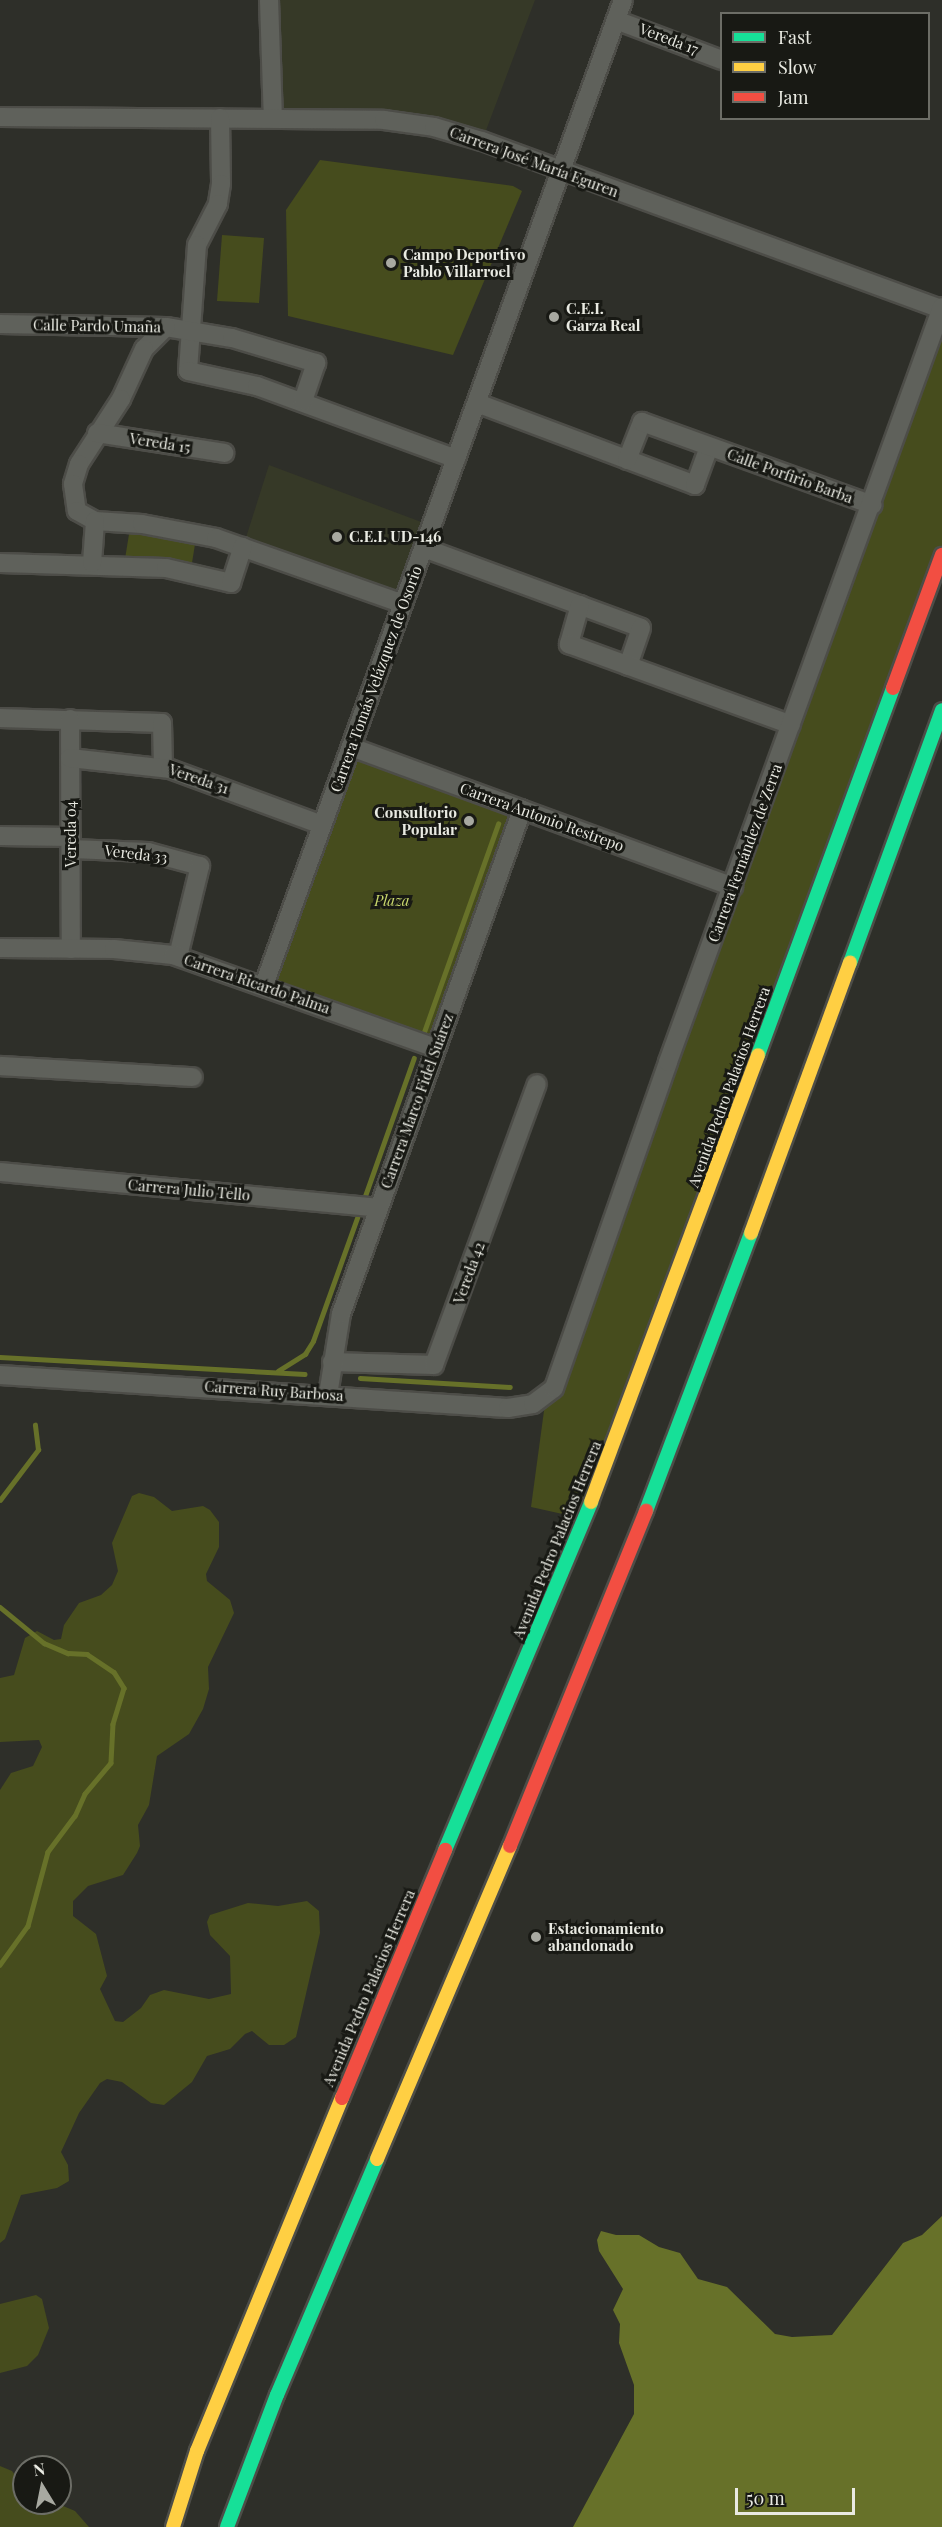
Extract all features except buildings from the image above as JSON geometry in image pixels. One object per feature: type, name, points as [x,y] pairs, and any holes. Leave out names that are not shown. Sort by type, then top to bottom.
[{"type":"main road","name":"Avenida Pedro Palacios Herrera","points":[[173,2527],[197,2451],[247,2325],[604,1470],[942,555]]},
{"type":"main road","points":[[227,2527],[277,2395],[490,1894],[692,1399],[942,710]]},
{"type":"street","points":[[269,0],[273,118]]},
{"type":"street","name":"Carrera Tomás Velázquez de Osorio","points":[[264,985],[623,0]]},
{"type":"street","name":"Vereda 17","points":[[616,20],[720,59]]},
{"type":"street","name":"Carrera José María Eguren","points":[[0,117],[273,118],[411,123],[474,138],[942,308]]},
{"type":"street","points":[[220,118],[221,184],[218,204],[198,245],[188,371],[238,381],[303,401],[456,459]]},
{"type":"street","name":"Carrera Fernández de Zerra","points":[[546,1396],[554,1388],[562,1368],[942,308]]},
{"type":"street","name":"Calle Pardo Umaña","points":[[0,324],[166,327],[193,330],[316,363],[303,401]]},
{"type":"street","points":[[166,327],[144,350],[121,399],[97,433],[73,484],[78,511],[94,521],[168,528],[243,547],[403,604]]},
{"type":"street","name":"Calle Porfirio Barba","points":[[477,403],[695,485],[709,447]]},
{"type":"street","name":"Calle Porfirio Barba","points":[[627,460],[642,422],[872,505]]},
{"type":"street","name":"Vereda 15","points":[[97,433],[224,453]]},
{"type":"street","points":[[92,563],[94,521]]},
{"type":"street","points":[[0,563],[92,563],[166,568],[231,583],[243,547]]},
{"type":"street","points":[[424,548],[641,628],[628,666]]},
{"type":"street","points":[[580,605],[569,644],[791,725]]},
{"type":"street","points":[[0,718],[162,723],[163,767]]},
{"type":"street","name":"Vereda 04","points":[[70,719],[71,949]]},
{"type":"street","name":"Carrera Antonio Restrepo","points":[[351,747],[733,887]]},
{"type":"street","name":"Vereda 31","points":[[70,758],[163,767],[322,825]]},
{"type":"street","name":"Carrera Marco Fidel Suárez","points":[[328,1395],[341,1314],[522,810]]},
{"type":"street","name":"Vereda 33","points":[[0,836],[148,852],[200,866],[178,956]]},
{"type":"street","name":"Carrera Ricardo Palma","points":[[0,948],[147,951],[178,956],[436,1048]]},
{"type":"street","points":[[0,1066],[193,1077]]},
{"type":"street","name":"Vereda 42","points":[[332,1362],[434,1365],[537,1083]]},
{"type":"street","name":"Carrera Julio Tello","points":[[0,1172],[378,1208]]},
{"type":"street","name":"Carrera Ruy Barbosa","points":[[0,1375],[508,1408],[523,1407],[546,1396]]},
{"type":"shaded area","points":[[269,0],[535,0],[482,141],[434,127],[273,118]]},
{"type":"shaded area","name":"C.E.I. UD-146","points":[[269,465],[432,526],[403,604],[243,547]]},
{"type":"shaded area","points":[[942,2216],[942,2527],[573,2527],[634,2414],[634,2385],[619,2343],[620,2324],[613,2310],[623,2289],[599,2251],[597,2240],[601,2231],[616,2235],[639,2235],[659,2247],[680,2253],[698,2279],[727,2287],[775,2334],[792,2337],[832,2335],[903,2243],[922,2235]]},
{"type":"green space","name":"Campo Deportivo Pablo Villarroel","points":[[320,160],[513,186],[522,191],[453,355],[288,316],[286,210]]},
{"type":"green space","points":[[222,235],[264,238],[259,303],[217,301]]},
{"type":"green space","points":[[942,307],[942,555],[585,1519],[531,1507],[546,1396]]},
{"type":"green space","points":[[130,528],[196,538],[191,569],[125,559]]},
{"type":"green space","name":"Plaza","points":[[351,747],[522,810],[436,1048],[264,985]]},
{"type":"green space","points":[[139,1493],[154,1497],[172,1511],[203,1506],[210,1510],[219,1522],[219,1547],[206,1574],[207,1581],[230,1600],[234,1613],[208,1667],[209,1689],[203,1709],[189,1734],[157,1756],[149,1805],[138,1825],[140,1846],[137,1853],[123,1875],[88,1886],[73,1901],[73,1916],[96,1934],[107,1976],[100,1989],[115,2021],[123,2022],[141,2008],[150,1995],[164,1990],[209,1999],[231,1994],[230,1956],[210,1935],[207,1922],[210,1915],[248,1903],[278,1906],[307,1901],[319,1911],[320,1933],[296,2037],[284,2045],[269,2045],[252,2031],[245,2034],[230,2049],[207,2056],[192,2082],[164,2105],[151,2103],[122,2082],[107,2079],[100,2083],[79,2113],[61,2152],[68,2165],[69,2181],[57,2188],[21,2195],[5,2239],[0,2243],[0,1790],[11,1773],[33,1766],[42,1747],[39,1740],[0,1742],[0,1678],[14,1675],[25,1638],[37,1631],[54,1640],[61,1639],[64,1625],[79,1603],[101,1595],[112,1585],[118,1571],[112,1543],[132,1496]]},
{"type":"green space","points":[[36,2295],[42,2299],[49,2328],[38,2355],[27,2366],[0,2373],[0,2304]]},
{"type":"green space","points":[[0,2466],[12,2471],[12,2515],[72,2515],[72,2510],[89,2527],[0,2527]]},
{"type":"waterway","points":[[424,1032],[498,824]]},
{"type":"waterway","points":[[365,1196],[414,1058]]},
{"type":"waterway","points":[[278,1371],[305,1354],[313,1341],[357,1218]]},
{"type":"waterway","points":[[0,1357],[305,1374]]},
{"type":"waterway","points":[[360,1378],[510,1387]]},
{"type":"waterway","points":[[0,1500],[38,1450],[35,1425]]},
{"type":"waterway","points":[[0,1607],[44,1643],[68,1653],[87,1654],[114,1672],[124,1688],[113,1724],[111,1763],[85,1794],[75,1816],[48,1852],[28,1926],[0,1965]]},
{"type":"traffic: fast","points":[[758,1055],[893,688]]},
{"type":"traffic: fast","points":[[850,963],[942,710]]},
{"type":"traffic: fast","points":[[646,1511],[751,1233]]},
{"type":"traffic: fast","points":[[445,1850],[591,1502]]},
{"type":"traffic: fast","points":[[227,2527],[277,2395],[377,2159]]},
{"type":"traffic: slow","points":[[751,1233],[850,963]]},
{"type":"traffic: slow","points":[[591,1502],[758,1055]]},
{"type":"traffic: slow","points":[[377,2159],[510,1846]]},
{"type":"traffic: slow","points":[[173,2527],[197,2451],[342,2098]]},
{"type":"traffic: jam","points":[[893,688],[942,555]]},
{"type":"traffic: jam","points":[[510,1846],[646,1511]]},
{"type":"traffic: jam","points":[[342,2098],[445,1850]]},
{"type":"place","name":"Campo Deportivo Pablo Villarroel","points":[[391,263]]},
{"type":"place","name":"C.E.I. Garza Real","points":[[554,317]]},
{"type":"place","name":"C.E.I. UD-146","points":[[337,537]]},
{"type":"place","name":"Consultorio Popular","points":[[469,821]]},
{"type":"place","name":"Estacionamiento abandonado","points":[[536,1937]]}]
